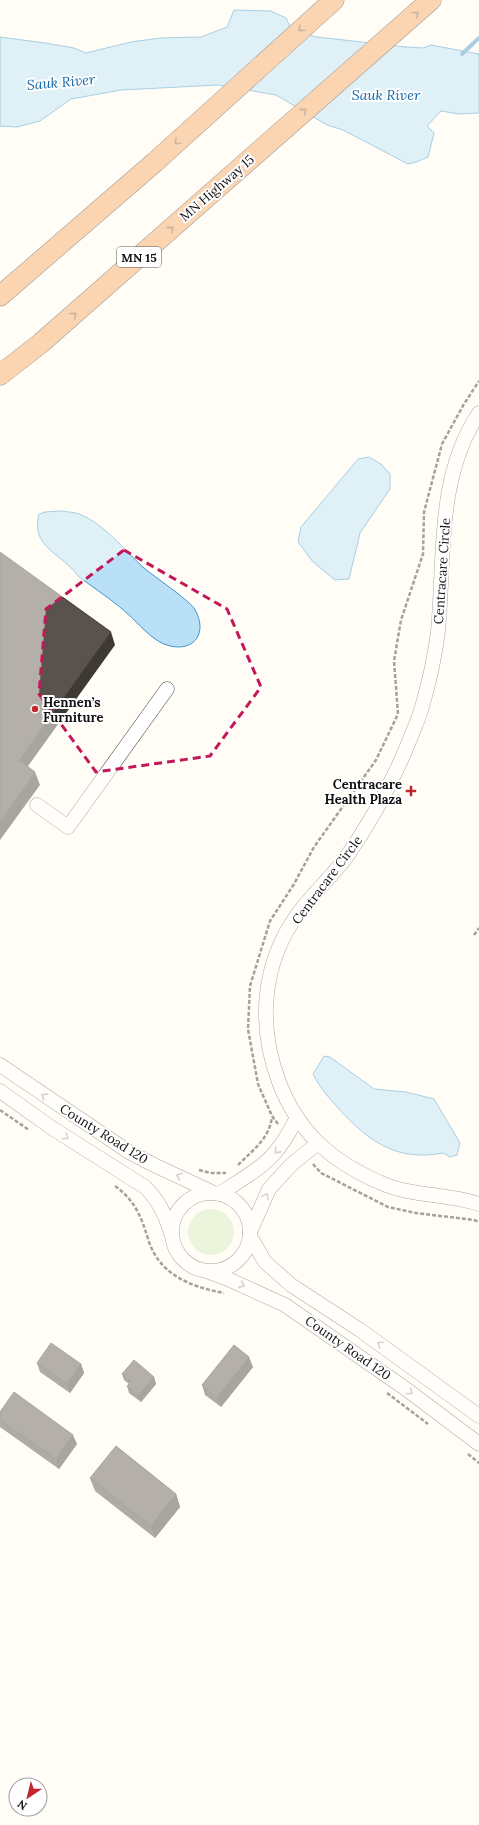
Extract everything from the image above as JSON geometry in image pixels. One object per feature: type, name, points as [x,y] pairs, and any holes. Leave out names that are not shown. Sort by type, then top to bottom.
[{"type":"highway","name":"MN Highway 15","points":[[0,375],[50,336],[431,0]]},
{"type":"highway","points":[[0,296],[155,162],[205,115],[332,2]]},
{"type":"highway","points":[[0,278],[155,162]]},
{"type":"highway","points":[[0,382],[50,336]]},
{"type":"street","name":"Centracare Circle","points":[[479,413],[472,423],[461,448],[453,473],[448,498],[443,530],[438,632],[422,708],[383,801],[343,862],[296,918],[285,936],[274,961],[267,988],[265,1015],[267,1045],[284,1094],[297,1117],[317,1144],[339,1162],[381,1183],[416,1193],[450,1197],[479,1204]]},
{"type":"street","points":[[37,805],[68,826],[167,689]]},
{"type":"street","name":"County Road 120","points":[[0,1065],[129,1152],[154,1166],[217,1194]]},
{"type":"street","name":"County Road 120","points":[[0,1091],[52,1128],[145,1187],[156,1198],[162,1208],[172,1237]]},
{"type":"street","points":[[217,1194],[242,1181],[270,1158],[287,1138],[297,1117]]},
{"type":"street","points":[[250,1234],[248,1221],[237,1204],[229,1198],[217,1194],[198,1195],[188,1200],[180,1207],[175,1216],[172,1227],[174,1247],[187,1264],[196,1269],[206,1271],[217,1271],[228,1268],[237,1262],[244,1253],[250,1234],[269,1189],[292,1164],[317,1144]]},
{"type":"street","name":"County Road 120","points":[[250,1234],[265,1262],[291,1285],[384,1346],[479,1416]]},
{"type":"street","name":"County Road 120","points":[[206,1271],[253,1290],[291,1309],[406,1389],[479,1444]]},
{"type":"path","points":[[474,935],[479,928]]},
{"type":"path","points":[[236,1167],[267,1136],[272,1116]]},
{"type":"path","points":[[194,1168],[211,1173],[227,1173],[232,1171]]},
{"type":"highlighted area","points":[[124,550],[227,609],[261,687],[210,756],[96,772],[39,694],[46,609]]},
{"type":"green space","points":[[206,1209],[216,1209],[224,1213],[230,1219],[234,1227],[234,1237],[230,1245],[224,1251],[216,1255],[206,1255],[198,1251],[192,1245],[188,1237],[188,1227],[192,1219],[198,1213]]},
{"type":"water","name":"Sauk River","points":[[234,10],[271,11],[286,18],[292,31],[317,37],[406,47],[423,48],[431,45],[479,54],[479,113],[459,114],[441,111],[427,126],[434,133],[428,157],[408,164],[343,130],[327,125],[276,95],[218,85],[121,90],[71,99],[40,121],[17,127],[0,126],[0,37],[74,48],[86,53],[131,42],[160,38],[201,37],[227,27]]},
{"type":"water","points":[[369,457],[381,464],[390,474],[390,489],[360,533],[349,579],[335,580],[313,562],[298,542],[301,527],[358,459]]},
{"type":"water","points":[[61,511],[79,514],[97,524],[114,538],[144,568],[190,604],[194,608],[200,626],[199,634],[196,640],[183,647],[174,647],[164,644],[149,635],[129,615],[78,576],[49,549],[39,535],[37,525],[39,514]]},
{"type":"water","points":[[324,1056],[330,1057],[374,1089],[406,1092],[434,1099],[460,1143],[457,1155],[450,1157],[443,1153],[427,1155],[398,1151],[385,1146],[361,1131],[324,1092],[313,1074]]},
{"type":"building","name":"Hennen’s Furniture","points":[[0,552],[111,632],[19,760],[35,772],[0,822]]},
{"type":"building","points":[[51,1343],[81,1364],[67,1384],[37,1363]]},
{"type":"building","points":[[234,1345],[249,1357],[217,1398],[202,1385]]},
{"type":"building","points":[[134,1360],[154,1377],[138,1396],[127,1386],[131,1382],[122,1374]]},
{"type":"building","points":[[14,1392],[73,1435],[56,1459],[0,1420],[0,1412]]},
{"type":"building","points":[[116,1446],[176,1494],[151,1526],[90,1478]]},
{"type":"waterway","points":[[462,54],[479,38]]},
{"type":"place","name":"Hennen’s Furniture","points":[[35,709]]},
{"type":"place","name":"Centracare Health Plaza","points":[[411,791]]}]
